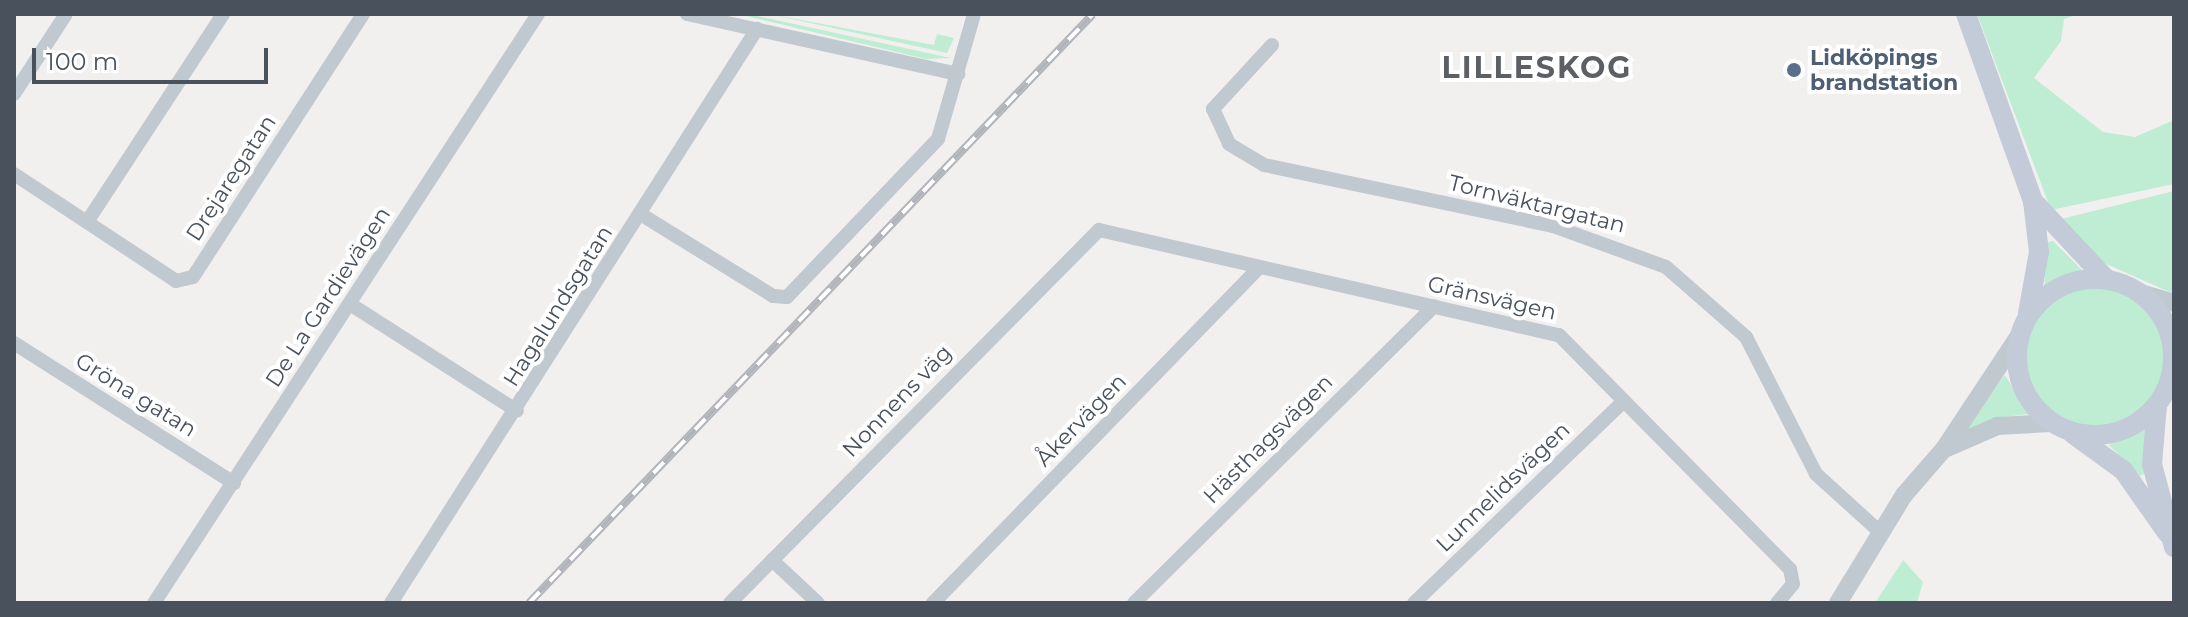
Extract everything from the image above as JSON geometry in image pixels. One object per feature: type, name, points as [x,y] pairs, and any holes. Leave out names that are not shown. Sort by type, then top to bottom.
[{"type":"main road","points":[[1966,14],[2033,201],[2039,252],[2024,326],[2024,389],[2057,426],[2123,470],[2171,541]]},
{"type":"main road","points":[[2033,201],[2106,279],[2141,293],[2171,336],[2171,381],[2157,405],[2152,464],[2171,541]]},
{"type":"main road","points":[[2024,326],[2055,289],[2106,279]]},
{"type":"main road","points":[[2057,426],[2109,434],[2157,405]]},
{"type":"street","points":[[15,88],[66,14]]},
{"type":"street","points":[[14,174],[87,222],[223,14]]},
{"type":"street","name":"Drejaregatan","points":[[87,222],[185,281],[363,14]]},
{"type":"street","name":"De La Gardievägen","points":[[154,603],[538,14]]},
{"type":"street","points":[[687,14],[958,74]]},
{"type":"street","points":[[642,215],[781,299],[938,139],[974,14]]},
{"type":"street","name":"Hagalundsgatan","points":[[391,603],[642,215],[757,29]]},
{"type":"street","name":"Tornväktargatan","points":[[1272,45],[1213,109],[1229,144],[1264,165],[1553,226],[1666,267],[1746,337],[1816,474],[1881,533]]},
{"type":"street","name":"Gränsvägen","points":[[1096,230],[1551,331],[1790,569],[1793,584],[1777,603]]},
{"type":"street","name":"Nonnens väg","points":[[730,603],[1096,230]]},
{"type":"street","name":"Åkervägen","points":[[933,603],[1259,268]]},
{"type":"street","points":[[2141,293],[2174,303]]},
{"type":"street","points":[[350,304],[517,411]]},
{"type":"street","name":"Hästhagsvägen","points":[[1134,603],[1434,306]]},
{"type":"street","points":[[1838,603],[1881,533],[1944,449],[2024,326]]},
{"type":"street","name":"Gröna gatan","points":[[14,343],[234,483]]},
{"type":"street","name":"Lunnelidsvägen","points":[[1414,603],[1623,402]]},
{"type":"street","points":[[1944,449],[1997,426],[2057,426]]},
{"type":"street","points":[[772,560],[818,603]]},
{"type":"green space","points":[[738,14],[748,14],[951,58],[926,59]]},
{"type":"green space","points":[[769,14],[934,45],[937,34],[954,38],[947,53]]},
{"type":"green space","points":[[1977,14],[2079,14],[2064,19],[2061,41],[2034,78],[2103,132],[2135,137],[2174,120],[2174,184],[2051,210]]},
{"type":"green space","points":[[2174,191],[2174,294],[2095,259],[2057,220]]},
{"type":"green space","points":[[2053,241],[2083,271],[2044,289],[2048,242]]},
{"type":"green space","points":[[2095,288],[2122,293],[2145,308],[2160,331],[2165,358],[2160,385],[2145,408],[2122,423],[2095,428],[2068,423],[2045,408],[2030,385],[2025,358],[2030,331],[2045,308],[2068,293]]},
{"type":"green space","points":[[2005,375],[2029,414],[1995,418],[1967,431],[1963,427]]},
{"type":"green space","points":[[2146,429],[2144,474],[2140,476],[2109,445]]},
{"type":"green space","points":[[1903,560],[1923,582],[1917,603],[1875,603]]},
{"type":"railway","points":[[529,603],[1093,14]]},
{"type":"place","name":"Lidköpings brandstation","points":[[1794,70]]},
{"type":"district","name":"LILLESKOG","points":[[1537,68]]}]
